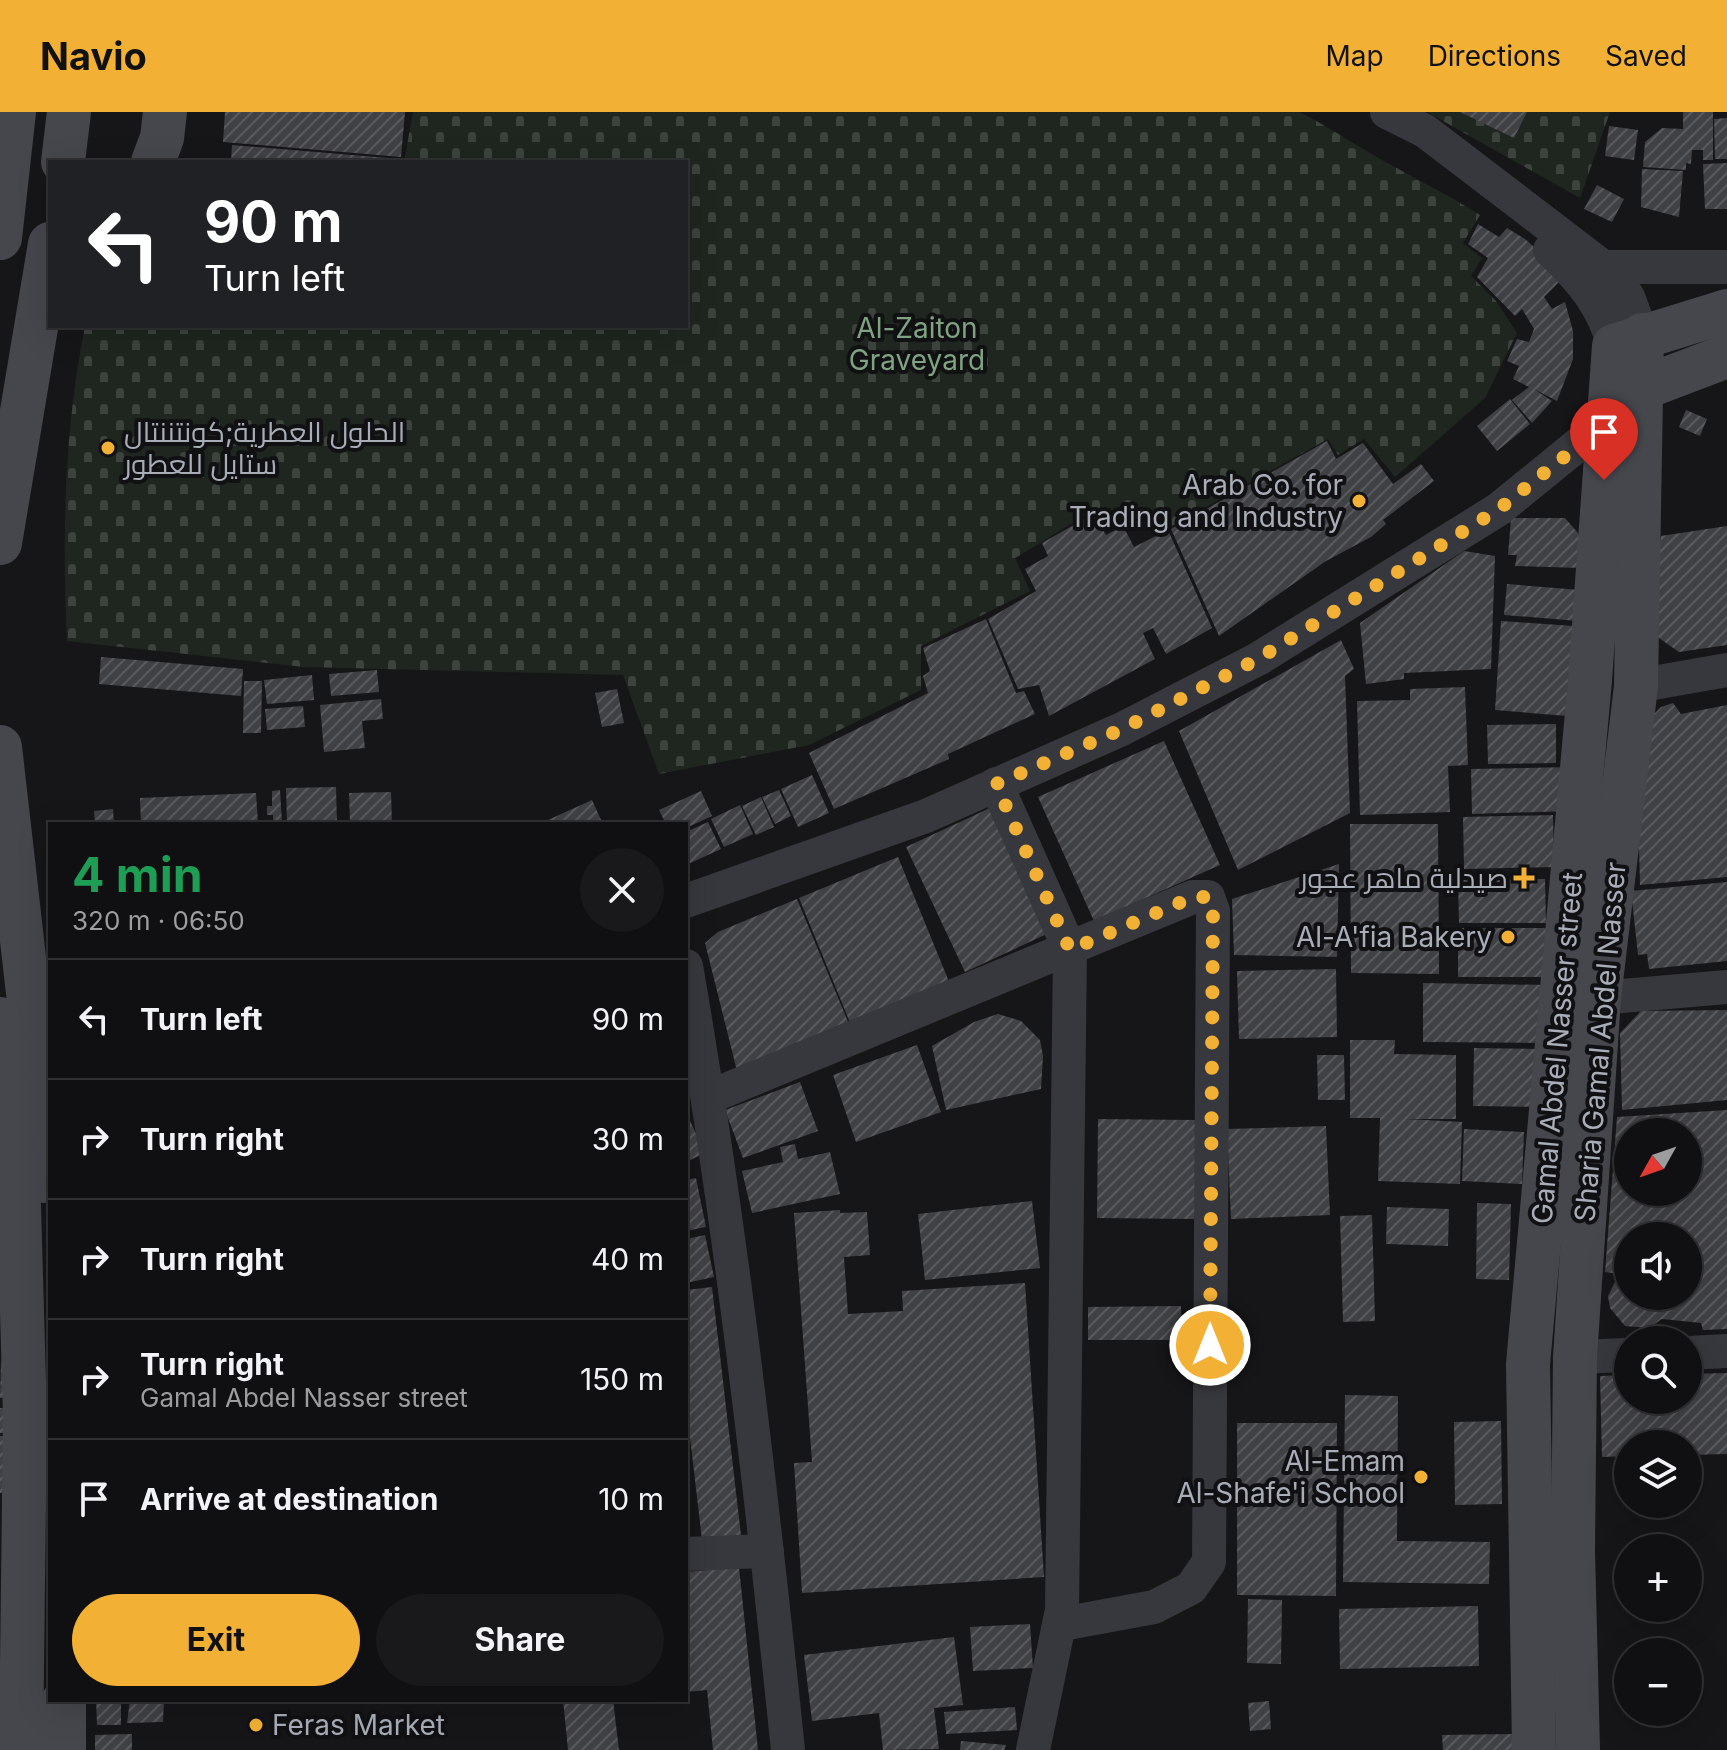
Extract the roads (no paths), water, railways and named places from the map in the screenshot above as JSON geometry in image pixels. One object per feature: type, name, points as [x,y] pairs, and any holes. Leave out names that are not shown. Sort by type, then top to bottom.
[{"type":"main road","points":[[0,238],[14,112]]},
{"type":"main road","points":[[63,160],[69,112]]},
{"type":"main road","points":[[154,160],[162,138],[165,112]]},
{"type":"main road","points":[[0,543],[48,268]]},
{"type":"main road","points":[[1628,341],[1727,311]]},
{"type":"main road","name":"Sharia Gamal Abdel Nasser","points":[[1578,1750],[1573,1551],[1575,1357],[1599,998],[1636,686],[1643,388],[1628,341]]},
{"type":"main road","name":"Gamal Abdel Nasser street","points":[[1534,1750],[1528,1364],[1590,680],[1608,422],[1628,341]]},
{"type":"main road","points":[[1643,388],[1727,356]]},
{"type":"main road","points":[[0,747],[42,1116],[48,1224]]},
{"type":"main road","points":[[2,1038],[18,1170],[25,1417],[21,1750]]},
{"type":"main road","points":[[64,1702],[64,1750]]},
{"type":"street","points":[[1387,112],[1425,131],[1603,267],[1628,297],[1628,341]]},
{"type":"street","points":[[1425,131],[1583,280],[1607,319],[1628,341]]},
{"type":"street","points":[[1603,267],[1727,267]]},
{"type":"street","points":[[688,900],[926,816],[1122,729],[1258,659],[1499,509],[1608,422],[1643,388]]},
{"type":"street","points":[[1636,686],[1727,670]]},
{"type":"street","points":[[996,784],[1070,950],[1062,1624],[1033,1750]]},
{"type":"street","points":[[709,1097],[1193,897],[1208,897],[1213,911],[1209,1562],[1191,1588],[1154,1607],[1062,1624]]},
{"type":"street","points":[[688,977],[709,1097],[767,1551],[788,1750]]},
{"type":"street","points":[[1599,998],[1727,987]]},
{"type":"street","points":[[1702,1352],[1727,1351]]},
{"type":"street","points":[[1575,1357],[1614,1356]]},
{"type":"street","points":[[688,1554],[767,1551]]},
{"type":"place","name":"الحلول العطرية;كونتننتال ستايل للعطور","points":[[108,448]]},
{"type":"place","name":"Arab Co. for Trading and Industry","points":[[1359,501]]},
{"type":"place","name":"صيدلية ماهر عجور","points":[[1524,878]]},
{"type":"place","name":"Al-A'fia Bakery","points":[[1508,937]]},
{"type":"place","name":"Al-Emam Al-Shafe'i School","points":[[1421,1477]]},
{"type":"place","name":"Feras Market","points":[[256,1725]]},
{"type":"park label","name":"Al-Zaiton Graveyard","points":[[917,344]]}]
